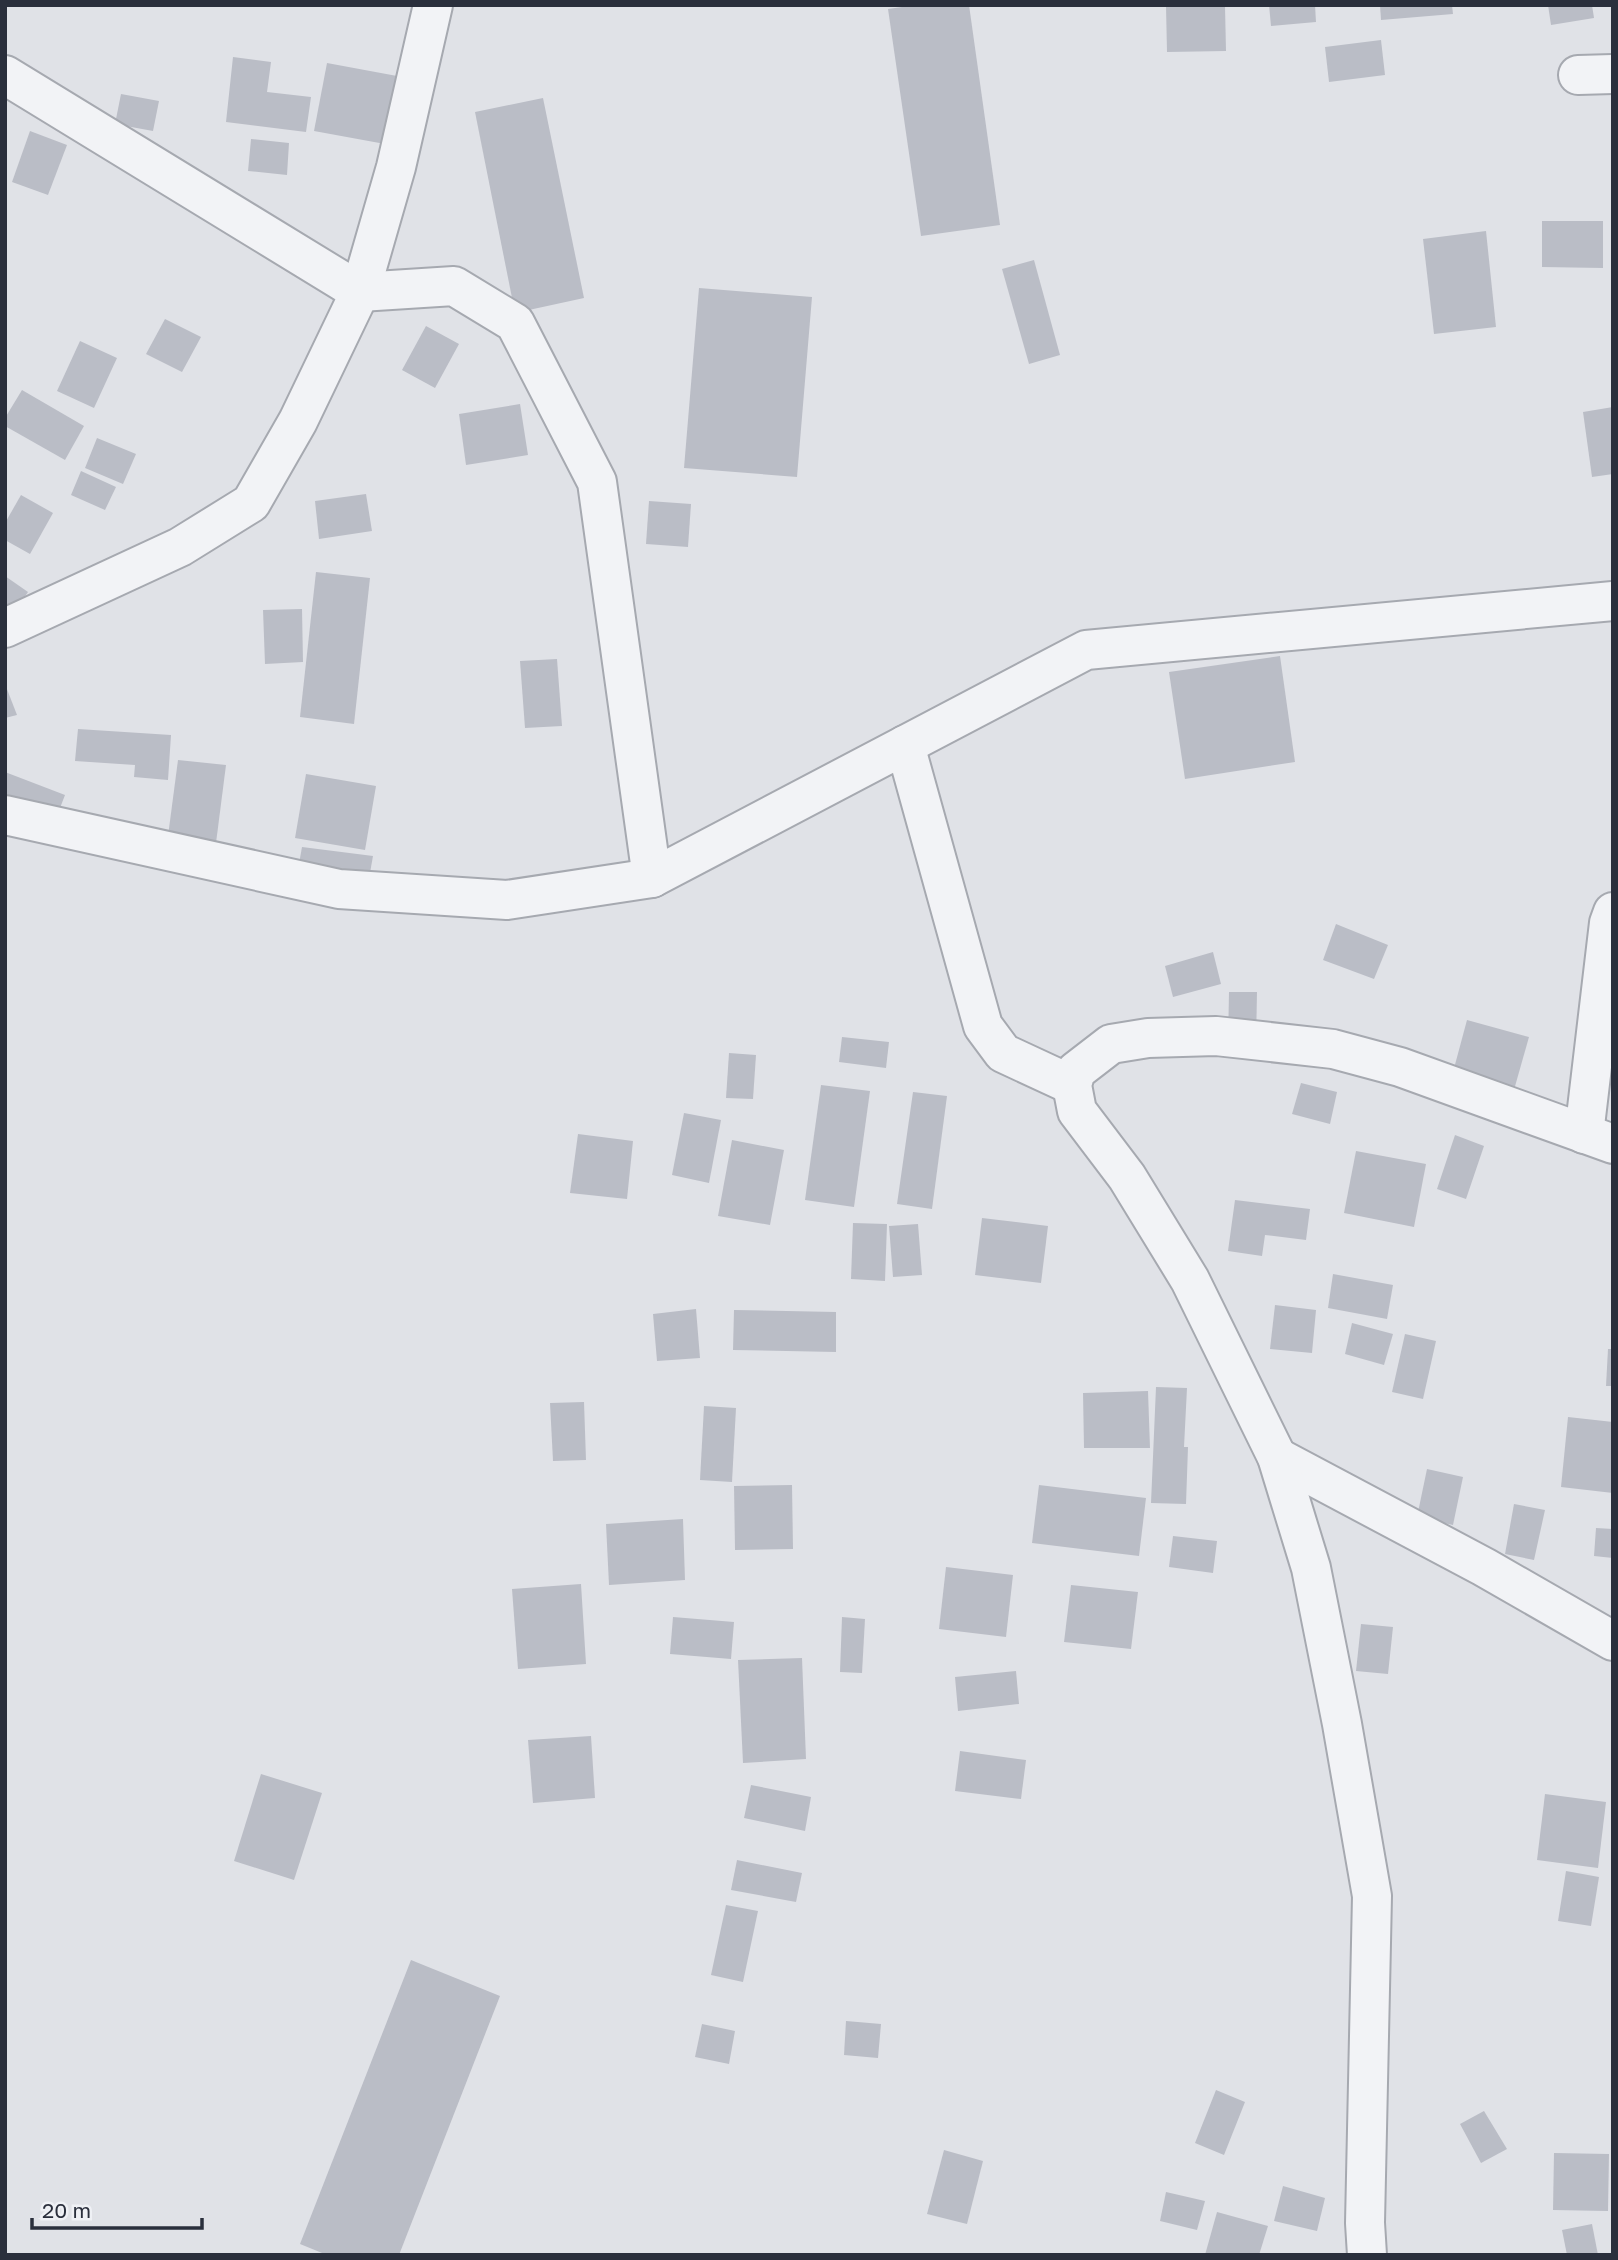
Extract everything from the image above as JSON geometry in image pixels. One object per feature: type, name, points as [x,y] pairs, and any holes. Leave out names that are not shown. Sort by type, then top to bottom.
[{"type":"street","points":[[5,628],[180,547],[251,503],[298,421],[360,292],[396,167],[433,5]]},
{"type":"street","points":[[5,75],[360,292],[454,286],[514,323],[597,482],[652,878]]},
{"type":"street","points":[[5,816],[339,889],[507,900],[652,878],[1086,650],[1613,601]]},
{"type":"street","points":[[905,745],[983,1026],[1003,1052],[1072,1085]]},
{"type":"street","points":[[1367,2255],[1372,1896],[1311,1568],[1277,1457],[1189,1280],[1127,1177],[1077,1111],[1072,1085],[1076,1070],[1111,1044],[1148,1038],[1216,1036],[1333,1049],[1400,1067],[1599,1139],[1609,923],[1613,912]]},
{"type":"street","points":[[1277,1457],[1484,1567],[1613,1640]]},
{"type":"building","points":[[916,5],[969,5],[1000,225],[921,236],[888,9]]},
{"type":"building","points":[[1269,5],[1315,5],[1316,22],[1271,26]]},
{"type":"building","points":[[1380,5],[1452,5],[1453,14],[1381,20]]},
{"type":"building","points":[[1548,5],[1592,5],[1594,18],[1551,25]]},
{"type":"building","points":[[1166,6],[1225,6],[1226,51],[1167,52]]},
{"type":"building","points":[[1381,40],[1385,75],[1329,82],[1325,47]]},
{"type":"building","points":[[233,57],[271,62],[267,92],[311,97],[306,132],[226,122]]},
{"type":"building","points":[[327,63],[397,76],[385,144],[314,131]]},
{"type":"building","points":[[121,94],[159,101],[153,131],[115,124]]},
{"type":"building","points":[[543,98],[584,298],[515,313],[475,112]]},
{"type":"building","points":[[30,131],[67,145],[48,195],[12,182]]},
{"type":"building","points":[[251,139],[289,143],[287,175],[248,171]]},
{"type":"building","points":[[1542,221],[1603,221],[1603,268],[1542,267]]},
{"type":"building","points":[[1486,231],[1496,327],[1434,334],[1423,239]]},
{"type":"building","points":[[1034,260],[1060,355],[1029,364],[1002,269]]},
{"type":"building","points":[[699,288],[812,297],[797,477],[684,468]]},
{"type":"building","points":[[165,319],[201,337],[182,372],[146,354]]},
{"type":"building","points":[[426,326],[459,344],[435,388],[402,370]]},
{"type":"building","points":[[80,341],[117,358],[94,408],[57,391]]},
{"type":"building","points":[[22,390],[84,426],[65,460],[5,426],[5,418]]},
{"type":"building","points":[[520,404],[528,455],[466,465],[459,414]]},
{"type":"building","points":[[1613,407],[1613,474],[1592,477],[1583,412]]},
{"type":"building","points":[[97,438],[136,454],[123,484],[85,468]]},
{"type":"building","points":[[81,471],[116,487],[105,510],[71,495]]},
{"type":"building","points":[[366,494],[372,531],[319,539],[315,501]]},
{"type":"building","points":[[21,495],[53,513],[30,554],[5,540],[5,523]]},
{"type":"building","points":[[649,501],[691,504],[688,547],[646,544]]},
{"type":"building","points":[[316,572],[370,578],[354,724],[300,717]]},
{"type":"building","points":[[5,576],[28,592],[10,618],[5,614]]},
{"type":"building","points":[[302,609],[303,662],[265,664],[263,610]]},
{"type":"building","points":[[1280,656],[1295,762],[1185,779],[1169,672]]},
{"type":"building","points":[[557,659],[562,726],[525,728],[520,661]]},
{"type":"building","points":[[5,684],[17,715],[5,718]]},
{"type":"building","points":[[78,729],[171,735],[168,780],[134,777],[135,765],[75,761]]},
{"type":"building","points":[[178,760],[226,765],[216,843],[168,836]]},
{"type":"building","points":[[5,772],[65,795],[55,821],[5,801]]},
{"type":"building","points":[[306,774],[376,786],[365,850],[295,838]]},
{"type":"building","points":[[302,847],[373,856],[368,884],[297,875]]},
{"type":"building","points":[[1336,924],[1388,945],[1374,979],[1323,960]]},
{"type":"building","points":[[1213,952],[1221,984],[1173,997],[1165,966]]},
{"type":"building","points":[[1229,992],[1257,992],[1256,1044],[1228,1043]]},
{"type":"building","points":[[1467,1020],[1529,1037],[1510,1104],[1449,1087]]},
{"type":"building","points":[[842,1037],[889,1042],[886,1068],[839,1062]]},
{"type":"building","points":[[729,1053],[756,1055],[753,1099],[726,1098]]},
{"type":"building","points":[[1301,1083],[1337,1092],[1330,1124],[1292,1114]]},
{"type":"building","points":[[821,1085],[870,1091],[854,1207],[805,1200]]},
{"type":"building","points":[[913,1092],[947,1096],[932,1209],[897,1204]]},
{"type":"building","points":[[684,1113],[721,1120],[709,1183],[672,1175]]},
{"type":"building","points":[[578,1134],[633,1141],[627,1199],[570,1193]]},
{"type":"building","points":[[1455,1135],[1484,1146],[1466,1199],[1437,1189]]},
{"type":"building","points":[[732,1140],[784,1150],[770,1225],[718,1216]]},
{"type":"building","points":[[1356,1151],[1426,1164],[1414,1227],[1344,1213]]},
{"type":"building","points":[[1235,1200],[1310,1209],[1306,1240],[1265,1235],[1262,1256],[1228,1251]]},
{"type":"building","points":[[982,1218],[1048,1226],[1041,1283],[975,1275]]},
{"type":"building","points":[[853,1223],[887,1224],[885,1281],[851,1279]]},
{"type":"building","points":[[918,1224],[922,1275],[893,1277],[889,1226]]},
{"type":"building","points":[[1333,1274],[1393,1285],[1387,1319],[1328,1308]]},
{"type":"building","points":[[1275,1305],[1316,1310],[1312,1353],[1270,1349]]},
{"type":"building","points":[[696,1309],[700,1358],[657,1361],[653,1314]]},
{"type":"building","points":[[734,1310],[836,1312],[836,1352],[733,1350]]},
{"type":"building","points":[[1352,1323],[1393,1334],[1384,1365],[1345,1354]]},
{"type":"building","points":[[1405,1334],[1436,1341],[1423,1399],[1392,1392]]},
{"type":"building","points":[[1608,1349],[1613,1349],[1613,1386],[1606,1386]]},
{"type":"building","points":[[1156,1387],[1187,1388],[1184,1447],[1188,1447],[1186,1504],[1151,1503]]},
{"type":"building","points":[[1148,1391],[1150,1448],[1084,1448],[1083,1393]]},
{"type":"building","points":[[584,1402],[586,1460],[553,1461],[550,1403]]},
{"type":"building","points":[[704,1406],[736,1408],[732,1482],[700,1480]]},
{"type":"building","points":[[1568,1417],[1613,1422],[1613,1493],[1561,1487]]},
{"type":"building","points":[[1427,1469],[1463,1477],[1453,1525],[1417,1517]]},
{"type":"building","points":[[792,1485],[793,1549],[735,1550],[734,1486]]},
{"type":"building","points":[[1039,1485],[1146,1498],[1139,1556],[1032,1543]]},
{"type":"building","points":[[1514,1504],[1545,1510],[1534,1560],[1505,1554]]},
{"type":"building","points":[[683,1519],[685,1580],[609,1585],[606,1524]]},
{"type":"building","points":[[1596,1528],[1613,1529],[1613,1558],[1594,1556]]},
{"type":"building","points":[[1173,1536],[1217,1541],[1213,1573],[1169,1567]]},
{"type":"building","points":[[946,1567],[1013,1575],[1006,1637],[939,1629]]},
{"type":"building","points":[[581,1584],[586,1664],[518,1669],[512,1589]]},
{"type":"building","points":[[1071,1585],[1138,1592],[1131,1649],[1064,1642]]},
{"type":"building","points":[[673,1617],[734,1622],[731,1659],[670,1654]]},
{"type":"building","points":[[842,1617],[865,1619],[862,1673],[840,1672]]},
{"type":"building","points":[[1361,1624],[1393,1627],[1388,1674],[1356,1671]]},
{"type":"building","points":[[802,1658],[806,1759],[743,1763],[738,1660]]},
{"type":"building","points":[[1016,1671],[1019,1704],[958,1711],[955,1677]]},
{"type":"building","points":[[591,1736],[595,1798],[533,1803],[528,1740]]},
{"type":"building","points":[[960,1751],[1026,1760],[1021,1799],[955,1791]]},
{"type":"building","points":[[261,1774],[322,1793],[294,1880],[234,1861]]},
{"type":"building","points":[[751,1785],[811,1797],[805,1831],[744,1818]]},
{"type":"building","points":[[1545,1794],[1606,1802],[1598,1868],[1537,1860]]},
{"type":"building","points":[[737,1860],[802,1873],[796,1902],[731,1890]]},
{"type":"building","points":[[1566,1871],[1599,1877],[1591,1926],[1558,1921]]},
{"type":"building","points":[[726,1905],[758,1911],[743,1982],[711,1975]]},
{"type":"building","points":[[411,1960],[500,1996],[399,2255],[327,2255],[300,2244]]},
{"type":"building","points":[[846,2021],[881,2024],[878,2058],[844,2055]]},
{"type":"building","points":[[702,2024],[735,2031],[729,2064],[695,2057]]},
{"type":"building","points":[[1216,2090],[1245,2102],[1224,2155],[1195,2143]]},
{"type":"building","points":[[1484,2111],[1507,2149],[1481,2163],[1460,2124]]},
{"type":"building","points":[[944,2150],[983,2161],[967,2224],[927,2214]]},
{"type":"building","points":[[1554,2153],[1609,2154],[1608,2211],[1553,2210]]},
{"type":"building","points":[[1283,2186],[1325,2198],[1317,2231],[1274,2221]]},
{"type":"building","points":[[1166,2192],[1205,2201],[1197,2230],[1160,2221]]},
{"type":"building","points":[[1217,2212],[1268,2226],[1259,2255],[1205,2255]]},
{"type":"building","points":[[1592,2224],[1598,2255],[1567,2255],[1562,2230]]}]
